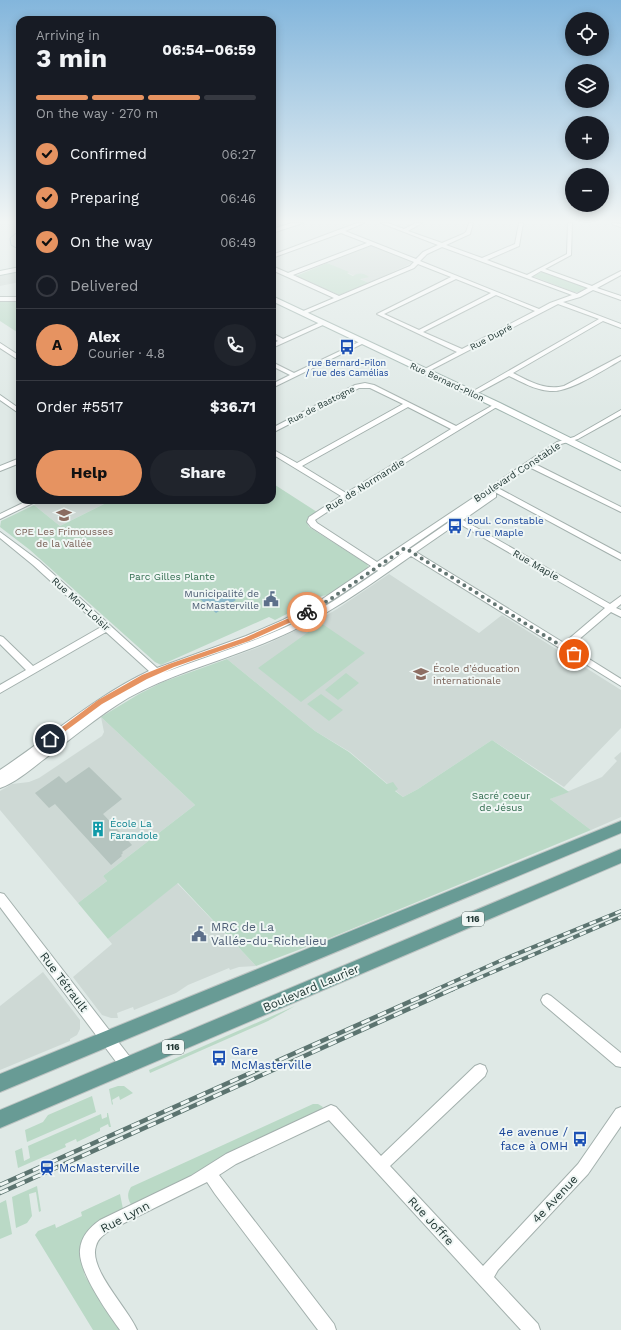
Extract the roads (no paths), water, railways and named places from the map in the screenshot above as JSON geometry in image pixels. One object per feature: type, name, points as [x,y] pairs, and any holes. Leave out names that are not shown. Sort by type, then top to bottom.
[{"type":"main road","name":"Rue Bernard-Pilon","points":[[276,300],[497,405],[621,467]]},
{"type":"main road","points":[[0,1083],[621,827]]},
{"type":"main road","name":"Boulevard Laurier","points":[[0,1119],[621,856]]},
{"type":"street","points":[[311,285],[339,298]]},
{"type":"street","points":[[303,313],[369,285]]},
{"type":"street","points":[[439,285],[380,313],[382,316],[463,352]]},
{"type":"street","points":[[476,285],[540,310]]},
{"type":"street","points":[[549,285],[578,296]]},
{"type":"street","points":[[590,285],[621,298]]},
{"type":"street","name":"Rue Dupré","points":[[425,371],[540,310],[578,296],[599,285]]},
{"type":"street","points":[[595,287],[621,294]]},
{"type":"street","points":[[418,332],[496,293]]},
{"type":"street","points":[[0,299],[16,299]]},
{"type":"street","points":[[559,302],[621,326]]},
{"type":"street","points":[[472,394],[603,319]]},
{"type":"street","points":[[276,344],[323,323]]},
{"type":"street","points":[[276,337],[282,340]]},
{"type":"street","points":[[276,384],[363,342]]},
{"type":"street","points":[[0,345],[16,356]]},
{"type":"street","points":[[508,374],[541,388],[558,389],[566,387],[621,358]]},
{"type":"street","points":[[276,366],[294,375]]},
{"type":"street","name":"Rue de Bastogne","points":[[276,428],[362,385],[372,386],[456,429]]},
{"type":"street","points":[[0,397],[16,409]]},
{"type":"street","points":[[297,466],[408,404]]},
{"type":"street","name":"Rue de Normandie","points":[[381,569],[311,522],[314,517],[346,496],[497,405]]},
{"type":"street","name":"Boulevard Constable","points":[[0,775],[24,759],[91,708],[132,683],[290,628],[381,569],[532,465],[565,446],[569,440],[576,438],[621,412]]},
{"type":"street","points":[[276,453],[346,496]]},
{"type":"street","points":[[0,469],[5,463],[16,461]]},
{"type":"street","points":[[532,465],[621,510]]},
{"type":"street","points":[[496,490],[621,557]]},
{"type":"street","points":[[0,516],[26,504]]},
{"type":"street","name":"Rue Maple","points":[[455,518],[621,614]]},
{"type":"street","name":"Rue Mon-Loisir","points":[[0,534],[36,563],[159,674]]},
{"type":"street","points":[[408,550],[621,683]]},
{"type":"street","points":[[564,648],[621,599]]},
{"type":"street","points":[[0,689],[106,627]]},
{"type":"street","points":[[0,639],[32,670]]},
{"type":"street","name":"Boulevard Constable","points":[[0,784],[39,758],[90,717],[159,674]]},
{"type":"street","name":"Rue Tétrault","points":[[0,898],[128,1066]]},
{"type":"street","points":[[547,1000],[621,1061]]},
{"type":"street","points":[[381,1166],[480,1071]]},
{"type":"street","name":"Rue Joffre","points":[[331,1112],[532,1330]]},
{"type":"street","name":"Rue Lynn","points":[[128,1330],[88,1265],[87,1251],[92,1237],[98,1230],[105,1225],[210,1173],[231,1159],[331,1112]]},
{"type":"street","name":"4e Avenue","points":[[484,1278],[493,1265],[583,1169],[621,1114]]},
{"type":"street","points":[[210,1173],[220,1189],[328,1330]]},
{"type":"water","points":[[209,594],[216,601],[228,594],[236,600],[216,613],[200,599]]},
{"type":"railway","points":[[435,990],[502,960],[621,911]]},
{"type":"railway","points":[[451,990],[621,917]]},
{"type":"railway","points":[[0,1185],[438,989]]},
{"type":"railway","points":[[0,1193],[453,989]]},
{"type":"place","name":"rue Bernard-Pilon / rue des Camélias","points":[[347,347]]},
{"type":"place","name":"CPE Les Frimousses de la Vallée","points":[[64,515]]},
{"type":"place","name":"boul. Constable / rue Maple","points":[[455,526]]},
{"type":"place","name":"Municipalité de McMasterville","points":[[271,599]]},
{"type":"place","name":"École d’éducation internationale","points":[[421,674]]},
{"type":"place","name":"École La Farandole","points":[[98,829]]},
{"type":"place","name":"MRC de La Vallée-du-Richelieu","points":[[199,934]]},
{"type":"place","name":"Gare McMasterville","points":[[219,1058]]},
{"type":"place","name":"4e avenue / face à OMH","points":[[580,1139]]},
{"type":"place","name":"McMasterville","points":[[47,1168]]},
{"type":"park label","name":"Parc Gilles Plante","points":[[172,576]]},
{"type":"park label","name":"Sacré coeur de Jésus","points":[[501,800]]}]
